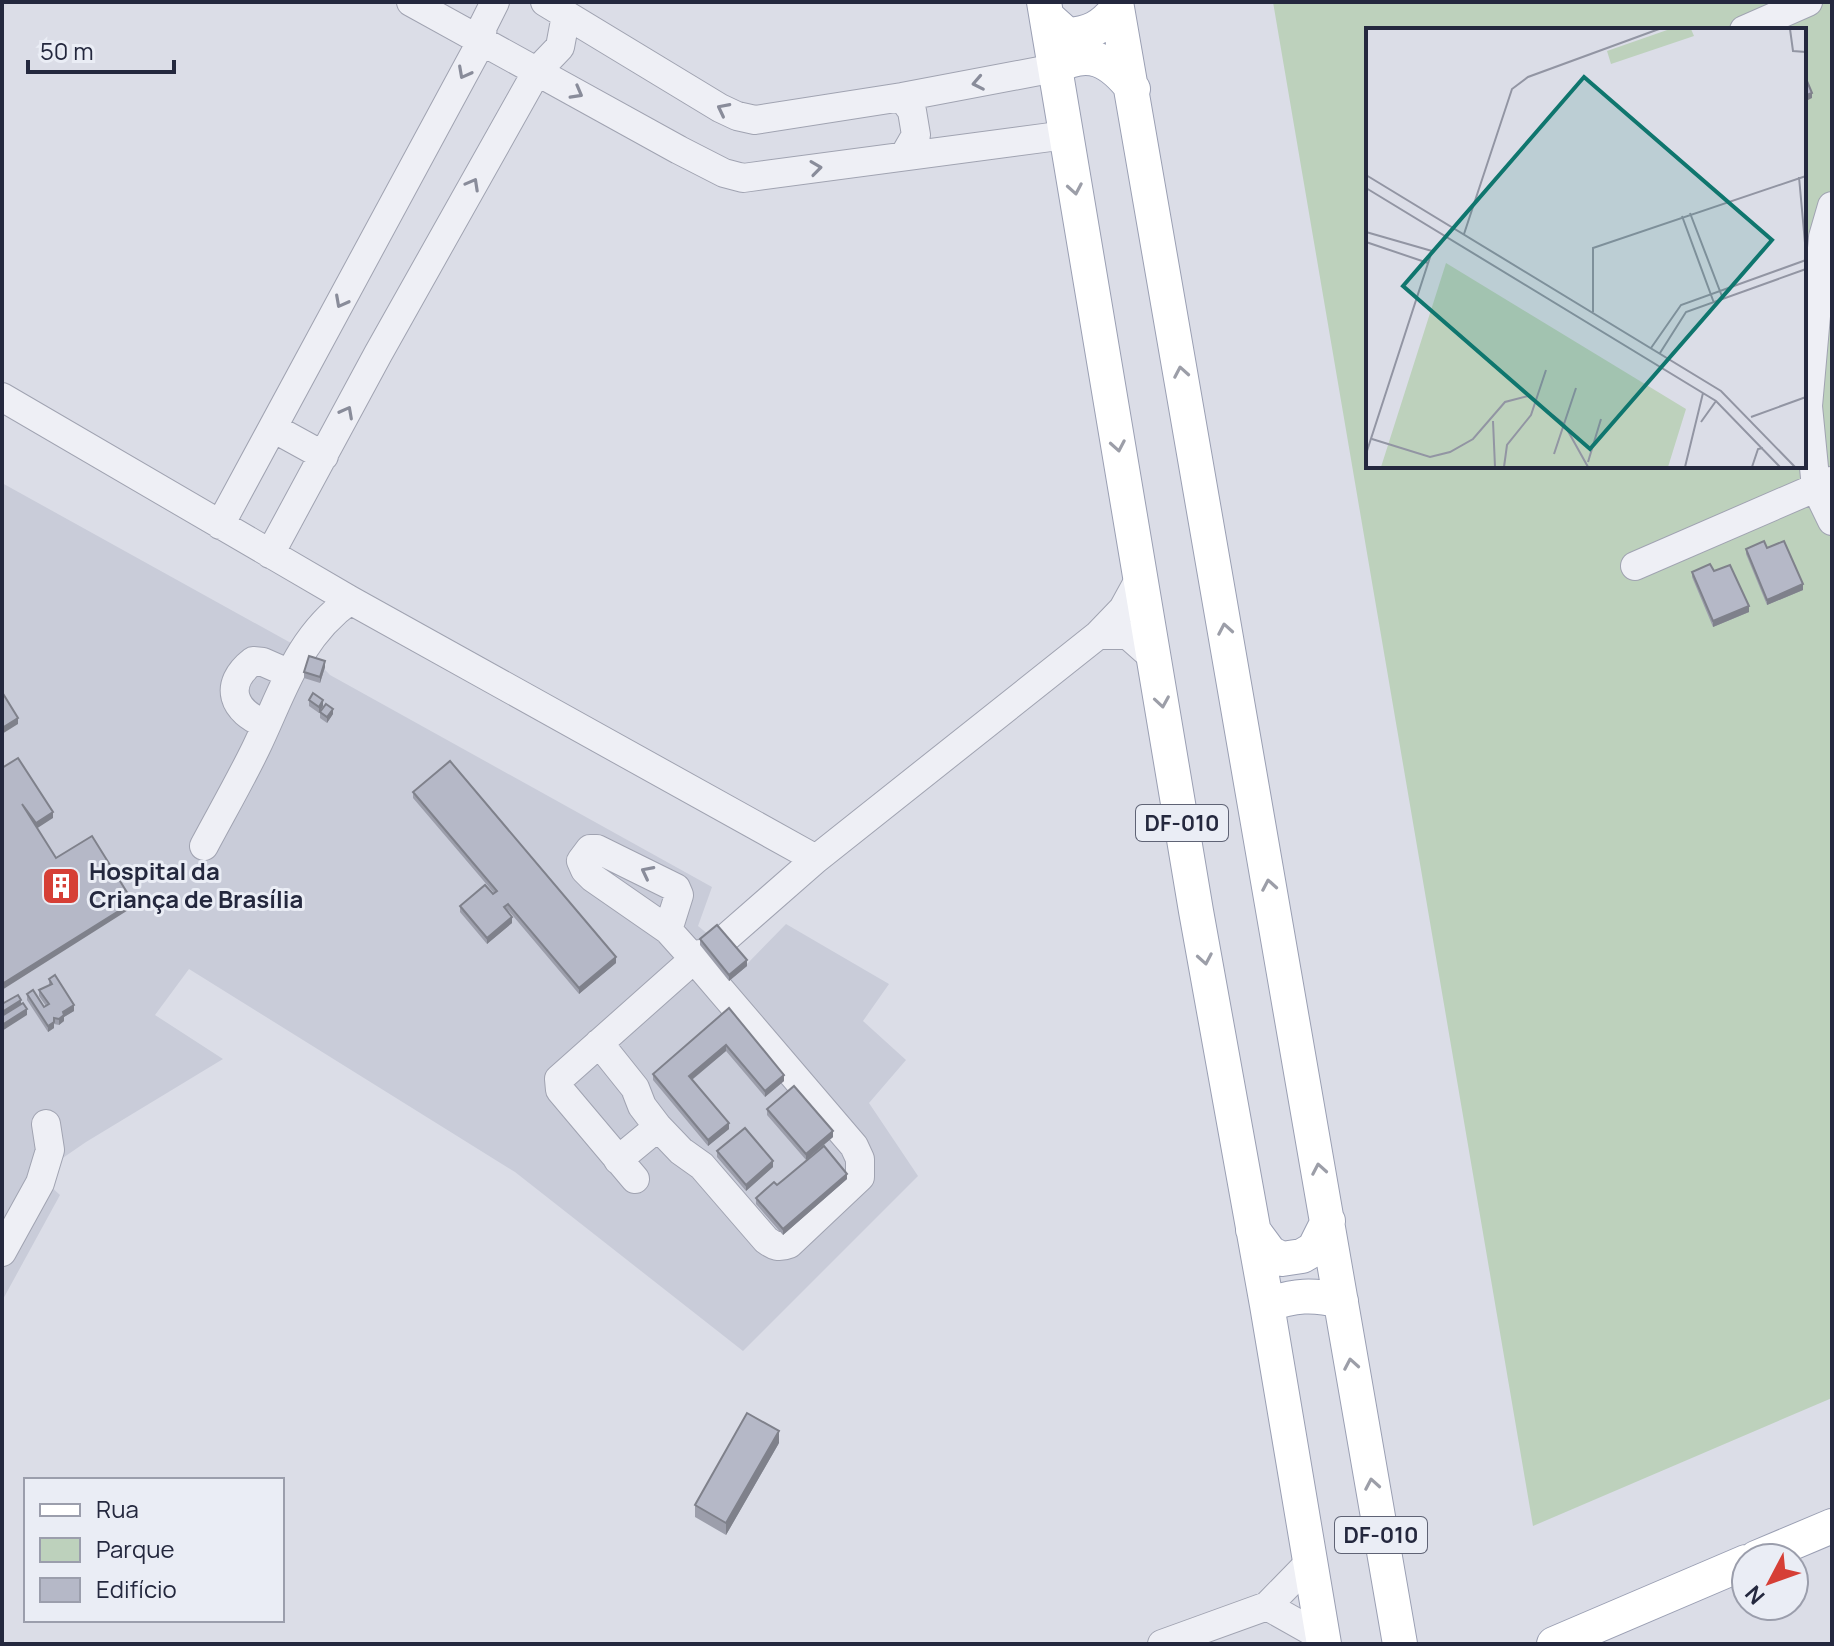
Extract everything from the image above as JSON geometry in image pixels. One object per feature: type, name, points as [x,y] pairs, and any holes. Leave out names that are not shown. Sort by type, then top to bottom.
[{"type":"main road","points":[[1045,9],[1067,35],[1082,34],[1102,26],[1117,5]]},
{"type":"main road","name":"DF-010","points":[[1117,5],[1400,1643]]},
{"type":"main road","name":"DF-010","points":[[1045,9],[1323,1640]]},
{"type":"main road","points":[[1055,68],[1076,58],[1104,62],[1118,70],[1133,89]]},
{"type":"main road","points":[[1253,1230],[1270,1253],[1282,1259],[1302,1256],[1314,1249],[1328,1221]]},
{"type":"main road","points":[[1267,1305],[1287,1297],[1305,1295],[1341,1301]]},
{"type":"main road","points":[[1794,1542],[1832,1526]]},
{"type":"main road","points":[[1554,1644],[1612,1632],[1730,1570]]},
{"type":"street","points":[[411,2],[679,150],[724,173],[743,178],[1066,135]]},
{"type":"street","points":[[220,525],[481,42],[483,26],[495,2]]},
{"type":"street","points":[[1749,28],[1808,2]]},
{"type":"street","points":[[270,554],[537,71],[560,47],[556,9]]},
{"type":"street","points":[[556,9],[699,96],[737,116],[755,120],[902,97],[1055,68]]},
{"type":"street","points":[[902,97],[912,111],[916,135],[904,156]]},
{"type":"street","points":[[1832,206],[1820,239],[1808,406],[1832,521]]},
{"type":"street","points":[[5,395],[350,600],[816,859]]},
{"type":"street","points":[[273,428],[324,456]]},
{"type":"street","points":[[1635,566],[1824,484]]},
{"type":"street","points":[[658,1127],[627,1170],[560,1090],[558,1083],[567,1070],[816,859],[1098,635],[1123,609],[1140,578]]},
{"type":"street","points":[[204,846],[266,724],[288,673],[318,626],[350,600]]},
{"type":"street","points":[[1098,635],[1128,635],[1155,659]]},
{"type":"street","points":[[266,724],[242,712],[236,701],[235,685],[243,668],[253,661],[288,673]]},
{"type":"street","points":[[599,1043],[635,1088],[642,1106],[658,1127],[681,1151],[702,1166],[774,1246],[789,1244],[860,1177],[860,1159],[854,1146],[705,952],[668,930]]},
{"type":"street","points":[[2,1252],[40,1183],[50,1150],[46,1124]]},
{"type":"street","points":[[1162,1644],[1267,1606],[1310,1562]]},
{"type":"street","points":[[1267,1606],[1323,1640]]},
{"type":"shaded area","points":[[2,483],[309,653],[330,675],[712,887],[698,926],[746,965],[786,924],[889,984],[863,1021],[906,1060],[869,1103],[918,1176],[743,1351],[515,1172],[189,969],[155,1015],[223,1059],[86,1142],[38,1175],[60,1195],[2,1301]]},
{"type":"green space","points":[[1273,2],[1832,2],[1832,1398],[1533,1526]]},
{"type":"building","points":[[1806,79],[1812,93],[1806,95]]},
{"type":"building","points":[[1764,541],[1767,548],[1784,541],[1803,584],[1767,600],[1746,549]]},
{"type":"building","points":[[1710,564],[1714,571],[1730,565],[1749,606],[1713,621],[1692,572]]},
{"type":"building","points":[[309,656],[325,661],[320,677],[304,672]]},
{"type":"building","points":[[2,692],[18,718],[2,728]]},
{"type":"building","points":[[313,693],[323,700],[319,707],[309,700]]},
{"type":"building","points":[[326,704],[333,709],[327,717],[320,712]]},
{"type":"building","name":"Hospital da Criança de Brasília","points":[[18,758],[53,812],[36,823],[22,804],[56,858],[92,836],[133,902],[2,984],[2,768]]},
{"type":"building","points":[[450,761],[616,957],[579,988],[508,904],[504,907],[512,917],[487,938],[460,906],[485,885],[493,894],[497,891],[413,792]]},
{"type":"building","points":[[717,925],[747,960],[729,975],[700,939]]},
{"type":"building","points":[[55,975],[74,1005],[59,1019],[54,1018],[48,1026],[27,994],[33,990],[44,1007],[49,1004],[39,990],[52,984],[49,979]]},
{"type":"building","points":[[18,995],[21,1000],[2,1012],[2,1004]]},
{"type":"building","points":[[23,1003],[27,1009],[2,1025],[2,1016]]},
{"type":"building","points":[[729,1008],[784,1075],[765,1091],[726,1045],[689,1076],[729,1123],[708,1140],[653,1074]]},
{"type":"building","points":[[794,1086],[833,1131],[806,1154],[767,1109]]},
{"type":"building","points":[[745,1128],[773,1161],[746,1185],[717,1151]]},
{"type":"building","points":[[824,1146],[847,1174],[783,1229],[756,1198],[774,1182],[777,1185]]},
{"type":"building","points":[[747,1413],[779,1431],[726,1523],[695,1505]]},
{"type":"place","name":"Hospital da Criança de Brasília","points":[[61,886]]}]
